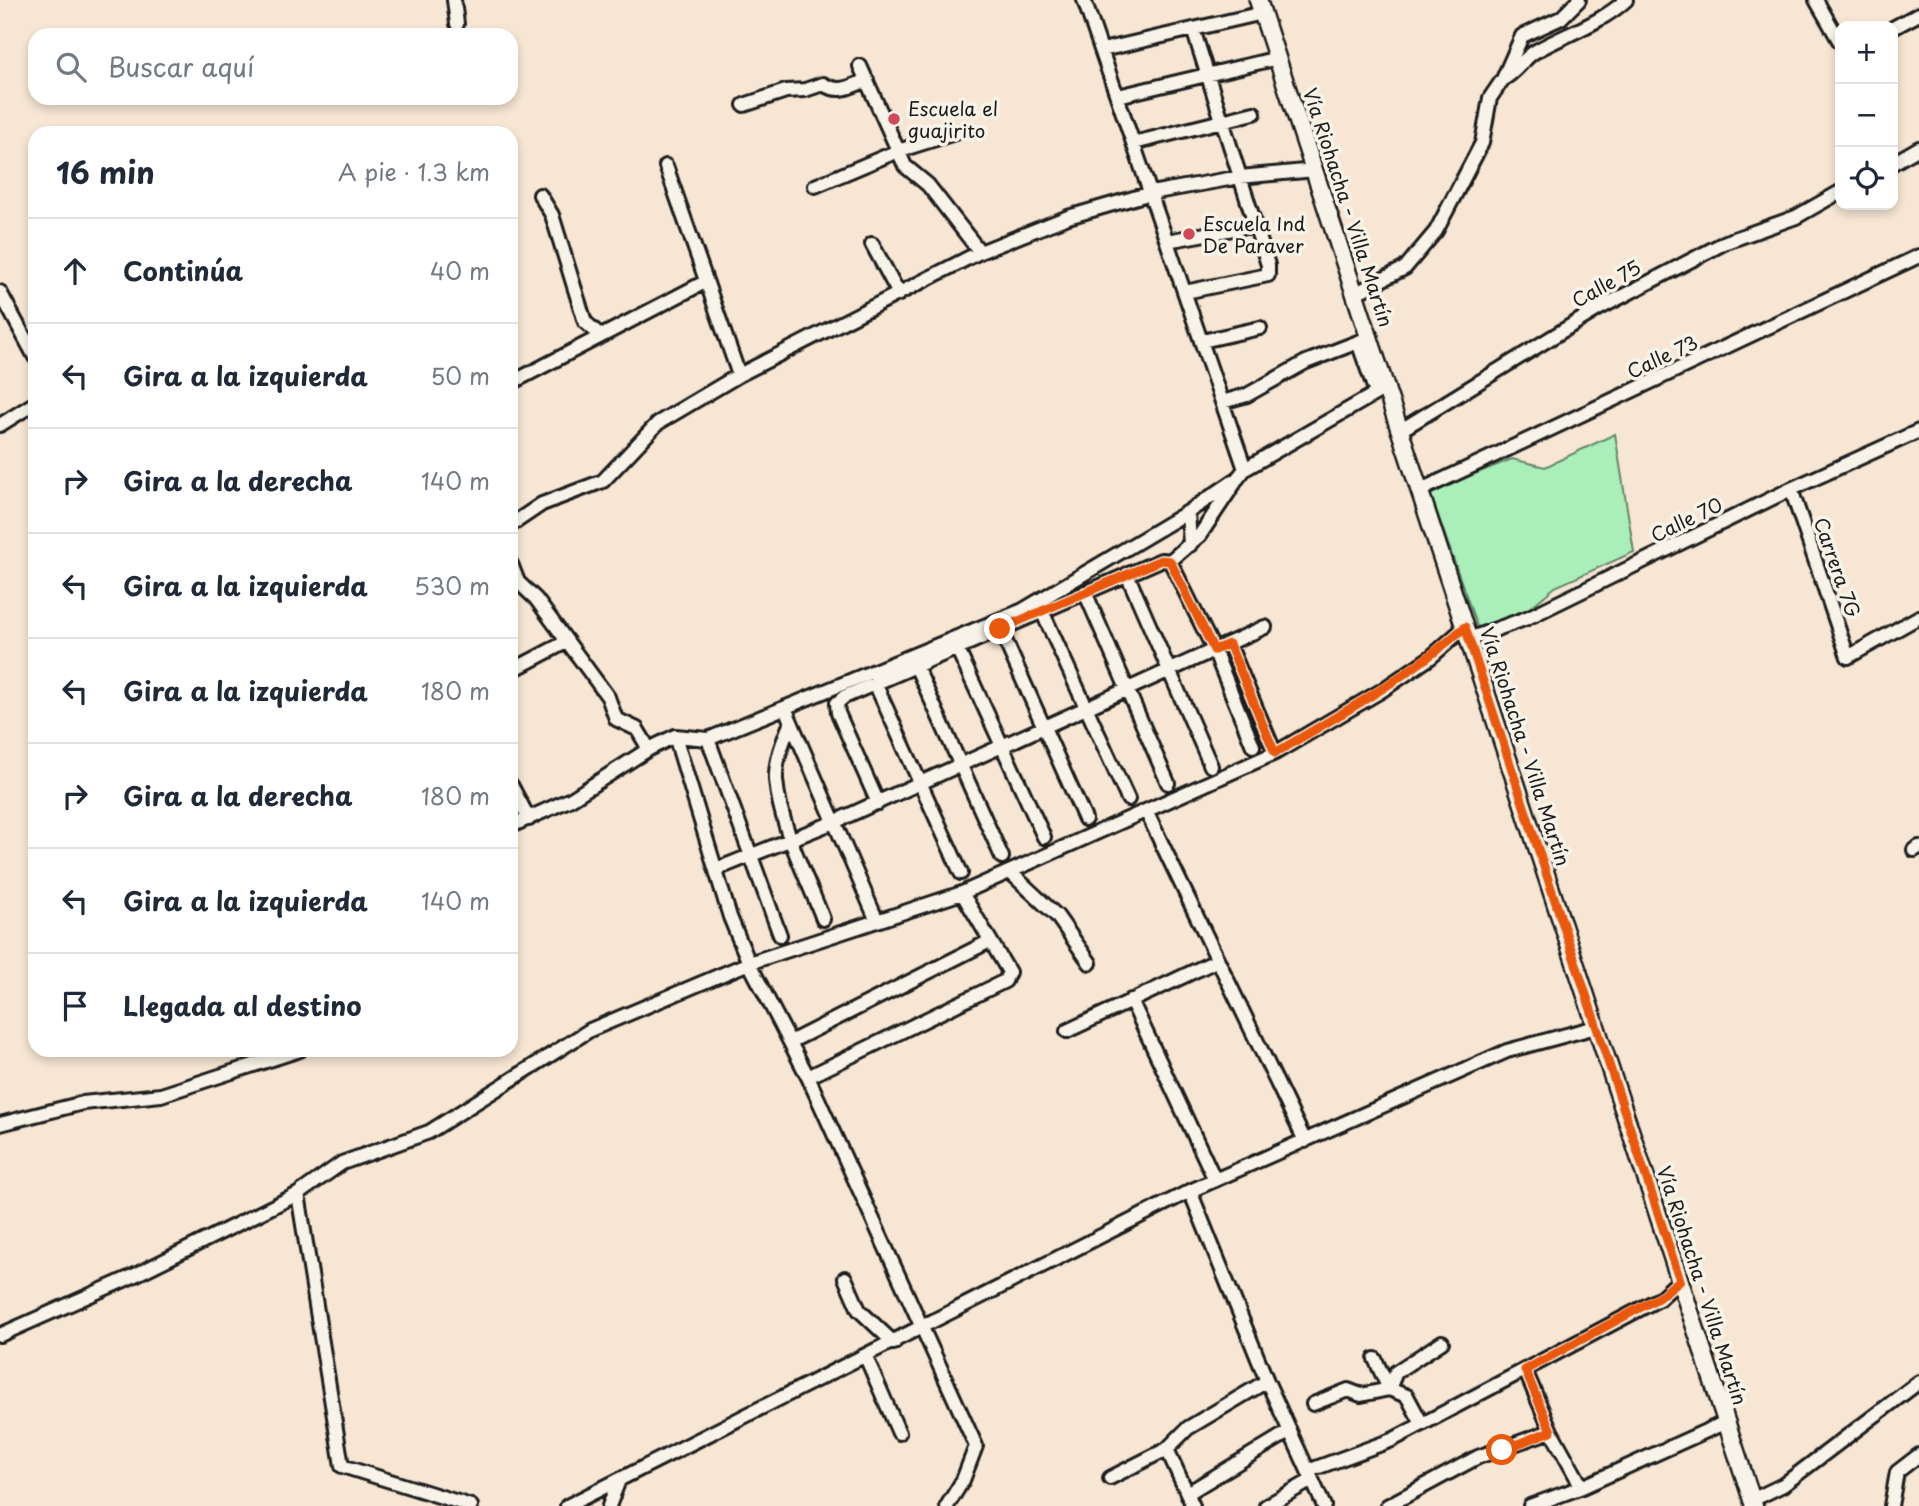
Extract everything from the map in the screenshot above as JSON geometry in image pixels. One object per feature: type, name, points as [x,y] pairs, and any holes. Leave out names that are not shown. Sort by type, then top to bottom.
[{"type":"main road","name":"Vía Riohacha - Villa Martín","points":[[1260,6],[1356,293],[1364,340],[1381,390],[1401,430],[1753,1503]]},
{"type":"street","points":[[454,0],[457,24]]},
{"type":"street","points":[[878,803],[838,713],[837,703],[875,683],[1127,574],[1161,560],[1170,561],[1210,524],[1241,474],[1202,341],[1084,0]]},
{"type":"street","points":[[1356,293],[1405,268],[1436,231],[1482,143],[1490,97],[1503,79],[1511,54],[1522,36],[1561,18],[1578,0]]},
{"type":"street","points":[[1503,79],[1516,72],[1532,53],[1611,14],[1626,0]]},
{"type":"street","points":[[1816,0],[1835,33]]},
{"type":"street","points":[[1102,50],[1193,29],[1260,6]]},
{"type":"street","points":[[1898,25],[1919,14]]},
{"type":"street","points":[[1185,292],[1268,275],[1255,225],[1193,29]]},
{"type":"street","points":[[1118,96],[1278,58]]},
{"type":"street","points":[[860,66],[905,166],[928,185],[980,252]]},
{"type":"street","points":[[744,105],[786,91],[805,90],[822,84],[832,90],[842,90],[867,80]]},
{"type":"street","points":[[1134,143],[1254,113]]},
{"type":"street","points":[[815,186],[898,151],[958,132]]},
{"type":"street","points":[[1898,160],[1919,148]]},
{"type":"street","points":[[666,166],[739,375]]},
{"type":"street","points":[[518,520],[542,504],[603,481],[658,423],[739,375],[980,252],[1068,217],[1151,193],[1240,177],[1315,170]]},
{"type":"street","points":[[540,195],[552,215],[585,322],[600,335]]},
{"type":"street","name":"Calle 75","points":[[1401,430],[1598,309],[1726,242],[1796,217],[1835,195]]},
{"type":"street","points":[[1167,241],[1255,225]]},
{"type":"street","points":[[872,244],[899,294]]},
{"type":"street","name":"Calle 73","points":[[1421,491],[1919,256]]},
{"type":"street","points":[[518,379],[705,282]]},
{"type":"street","points":[[0,292],[28,343]]},
{"type":"street","points":[[1202,341],[1260,328]]},
{"type":"street","points":[[1222,402],[1247,395],[1306,362],[1364,340]]},
{"type":"street","points":[[518,823],[571,799],[649,749],[675,736],[708,739],[1023,610],[1188,512],[1241,474],[1381,390]]},
{"type":"street","points":[[0,425],[28,407]]},
{"type":"street","name":"Calle 70","points":[[1467,633],[1527,618],[1791,489],[1919,431]]},
{"type":"street","name":"Carrera 7G","points":[[1791,489],[1848,657],[1919,617]]},
{"type":"street","points":[[1188,512],[1190,545]]},
{"type":"street","points":[[1170,561],[1214,650],[1253,746]]},
{"type":"street","points":[[1127,574],[1211,766]]},
{"type":"street","points":[[518,580],[536,599],[608,696],[616,719],[638,729],[649,749]]},
{"type":"street","points":[[1085,593],[1168,782]]},
{"type":"street","points":[[1042,611],[1128,799]]},
{"type":"street","points":[[717,869],[878,803],[1265,627]]},
{"type":"street","points":[[1000,629],[1086,818]]},
{"type":"street","points":[[0,1335],[131,1278],[298,1194],[342,1163],[429,1132],[590,1030],[750,963],[962,893],[1275,753],[1381,691],[1467,633]]},
{"type":"street","points":[[518,667],[566,642]]},
{"type":"street","points":[[1229,644],[1275,753]]},
{"type":"street","points":[[957,648],[1000,747],[1044,837]]},
{"type":"street","points":[[916,666],[1002,857]]},
{"type":"street","points":[[875,683],[961,873]]},
{"type":"street","points":[[785,708],[877,921]]},
{"type":"street","points":[[791,722],[781,746],[776,778],[792,839],[822,919]]},
{"type":"street","points":[[675,736],[730,917],[750,963],[808,1077],[976,1446],[963,1480],[947,1506]]},
{"type":"street","points":[[708,739],[780,935]]},
{"type":"street","points":[[518,798],[529,819]]},
{"type":"street","points":[[1146,811],[1305,1141]]},
{"type":"street","points":[[1010,872],[1057,916],[1090,963]]},
{"type":"street","points":[[808,1077],[1005,981],[1009,972],[962,893]]},
{"type":"street","points":[[790,1042],[990,941]]},
{"type":"street","points":[[1067,1031],[1218,960]]},
{"type":"street","points":[[1131,1000],[1215,1180]]},
{"type":"street","points":[[567,1506],[924,1328],[1190,1191],[1507,1051],[1596,1027]]},
{"type":"street","points":[[0,1124],[83,1103],[161,1095],[268,1057]]},
{"type":"street","points":[[1190,1191],[1267,1381],[1324,1506]]},
{"type":"street","points":[[298,1194],[342,1466],[471,1506]]},
{"type":"street","points":[[845,1278],[859,1310],[894,1343]]},
{"type":"street","points":[[1266,1506],[1310,1476],[1392,1440],[1658,1298],[1680,1280]]},
{"type":"street","points":[[1389,1389],[1396,1372],[1442,1342]]},
{"type":"street","points":[[866,1357],[899,1433]]},
{"type":"street","points":[[1375,1359],[1389,1389]]},
{"type":"street","points":[[1525,1370],[1551,1431],[1582,1487]]},
{"type":"street","points":[[1110,1478],[1167,1449],[1188,1428],[1267,1381]]},
{"type":"street","points":[[1753,1503],[1783,1485],[1919,1382]]},
{"type":"street","points":[[1313,1404],[1343,1391],[1361,1395],[1389,1389],[1407,1396],[1422,1424]]},
{"type":"street","points":[[1530,1506],[1582,1487],[1726,1422]]},
{"type":"street","points":[[1188,1493],[1290,1431]]},
{"type":"street","points":[[1387,1506],[1478,1457],[1551,1431]]},
{"type":"street","points":[[1167,1449],[1193,1506]]},
{"type":"street","points":[[1891,1506],[1897,1472],[1919,1455]]},
{"type":"street","points":[[609,1506],[619,1480]]},
{"type":"green space","points":[[1615,434],[1634,552],[1555,587],[1525,612],[1477,627],[1430,492],[1512,459],[1545,467]]},
{"type":"place","name":"Escuela el guajirito","points":[[894,119]]},
{"type":"place","name":"Escuela Ind De Paraver","points":[[1189,234]]},
{"type":"route","points":[[1000,629],[1161,560],[1170,561],[1176,568],[1214,650],[1229,644],[1275,753],[1381,691],[1431,657],[1465,627],[1680,1280],[1658,1298],[1525,1370],[1551,1431],[1502,1450]]}]
